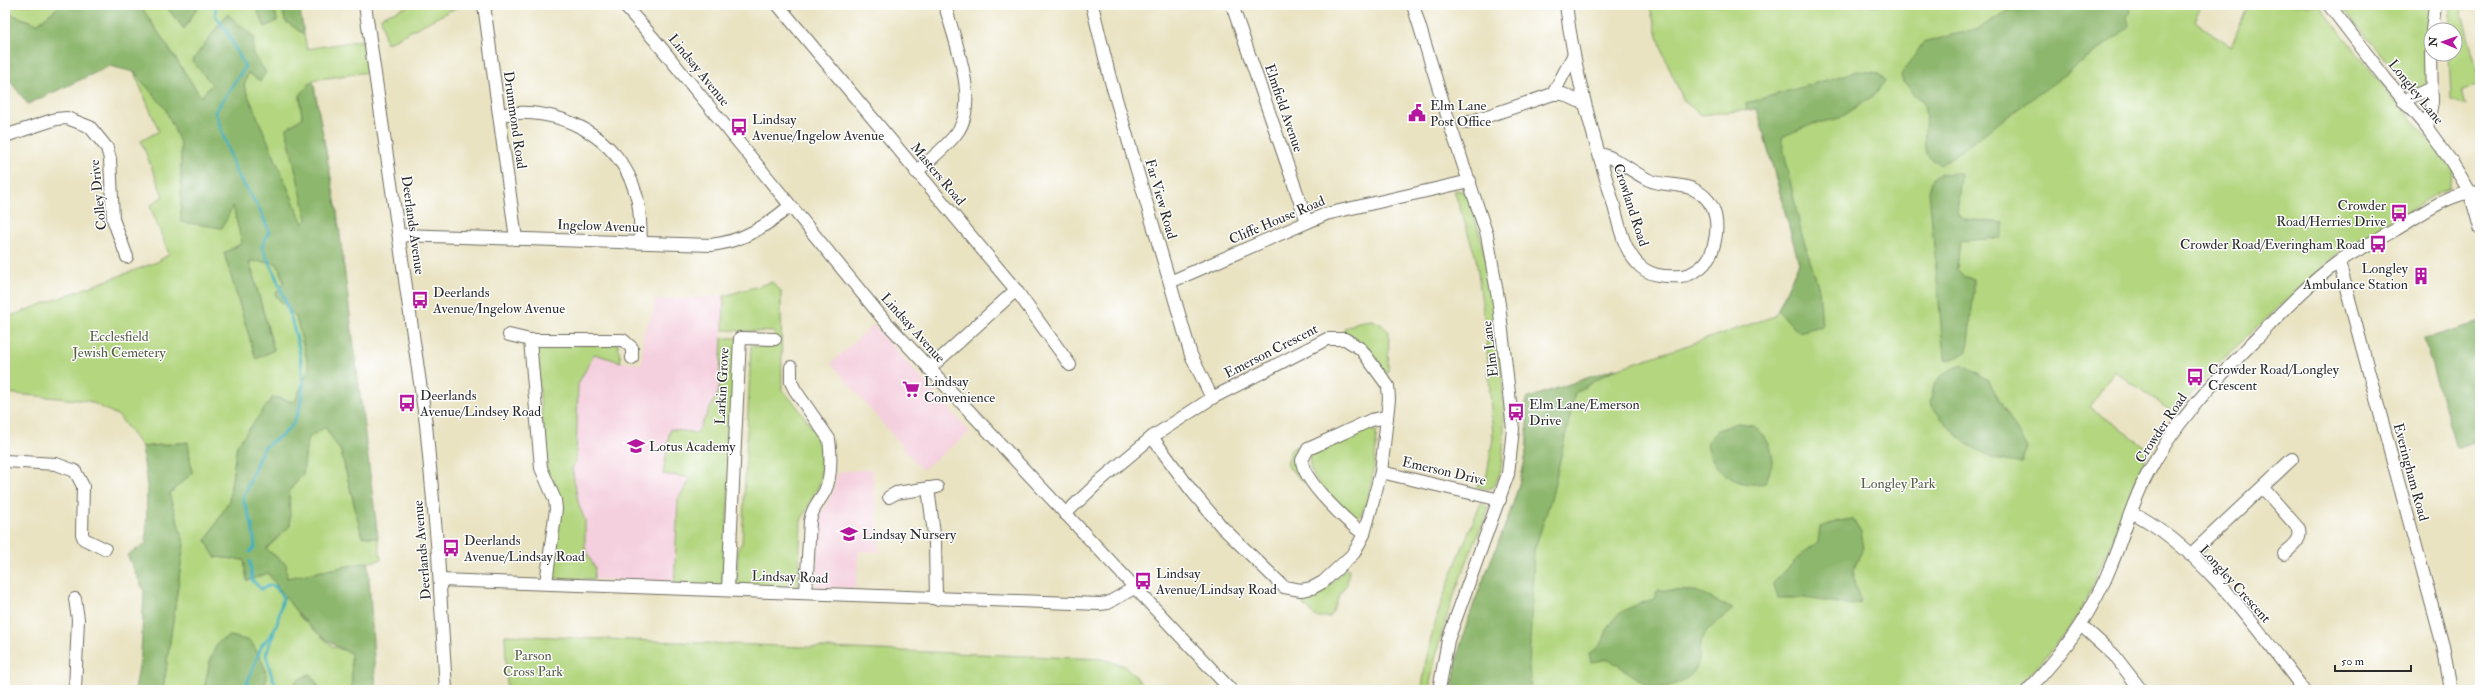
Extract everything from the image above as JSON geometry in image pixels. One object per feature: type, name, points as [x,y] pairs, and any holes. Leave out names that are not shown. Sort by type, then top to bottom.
[{"type":"street","name":"Deerlands Avenue","points":[[365,5],[400,235],[426,424],[440,580],[446,690]]},
{"type":"street","name":"Drummond Road","points":[[484,5],[516,239]]},
{"type":"street","name":"Lindsay Avenue","points":[[624,5],[654,39],[884,320],[1231,690]]},
{"type":"street","name":"Masters Road","points":[[778,5],[1016,290],[1070,365]]},
{"type":"street","points":[[916,172],[957,134],[965,120],[968,101],[966,84],[945,5]]},
{"type":"street","name":"Far View Road","points":[[1092,5],[1110,78],[1191,355],[1212,398]]},
{"type":"street","name":"Elmfield Avenue","points":[[1232,5],[1307,222]]},
{"type":"street","name":"Elm Lane","points":[[1413,5],[1451,128],[1487,235],[1494,271],[1511,401],[1512,451],[1500,500],[1448,640],[1439,690]]},
{"type":"street","name":"Crowland Road","points":[[1566,5],[1573,56],[1585,104],[1598,154],[1626,244],[1637,263],[1653,274],[1685,276],[1704,264],[1715,244],[1718,222],[1715,212],[1702,195],[1692,189],[1651,181],[1622,166],[1612,157],[1598,154]]},
{"type":"street","name":"Longley Lane","points":[[2329,5],[2403,101],[2427,128],[2475,192],[2480,228]]},
{"type":"street","points":[[2433,22],[2434,5]]},
{"type":"street","points":[[1553,94],[1573,56]]},
{"type":"street","points":[[2427,128],[2432,102],[2431,62]]},
{"type":"street","points":[[2403,101],[2431,88]]},
{"type":"street","points":[[1467,123],[1553,94],[1562,94],[1585,104]]},
{"type":"street","points":[[500,115],[527,113],[562,118],[592,133],[604,143],[614,154],[631,180],[636,195],[641,242]]},
{"type":"street","name":"Colley Drive","points":[[5,136],[56,119],[67,118],[90,127],[107,148],[110,159],[114,223],[127,257]]},
{"type":"street","name":"Cliffe House Road","points":[[1170,282],[1326,214],[1470,181]]},
{"type":"street","name":"Crowder Road","points":[[2028,690],[2061,654],[2082,626],[2112,564],[2131,512],[2149,471],[2162,447],[2185,415],[2315,279],[2338,262],[2443,202],[2475,192]]},
{"type":"street","name":"Ingelow Avenue","points":[[400,235],[724,243],[752,234],[790,206]]},
{"type":"street","name":"Everingham Road","points":[[2338,262],[2443,646],[2451,690]]},
{"type":"street","points":[[929,369],[1016,290]]},
{"type":"street","points":[[509,335],[530,340],[624,340],[632,348],[632,358]]},
{"type":"street","name":"Larkin Grove","points":[[728,589],[740,338],[774,339]]},
{"type":"street","name":"Emerson Crescent","points":[[1065,514],[1102,478],[1152,437],[1212,398],[1317,343],[1335,338],[1345,339],[1361,349],[1382,374],[1388,386],[1387,417],[1381,472],[1364,534],[1354,553],[1323,582],[1306,589],[1284,587],[1222,527],[1191,490],[1152,437]]},
{"type":"street","points":[[530,340],[541,468],[555,500],[556,509],[546,583]]},
{"type":"street","points":[[791,368],[791,382],[795,390],[829,439],[830,446],[829,479],[811,512],[806,593]]},
{"type":"street","points":[[1364,534],[1349,523],[1305,474],[1302,460],[1308,449],[1317,444],[1371,420],[1387,417]]},
{"type":"street","points":[[2190,555],[2263,488],[2292,459]]},
{"type":"street","points":[[5,461],[56,464],[75,471],[83,486],[82,534],[84,540],[105,549]]},
{"type":"street","name":"Emerson Drive","points":[[1381,472],[1500,500]]},
{"type":"street","points":[[889,497],[896,493],[932,487],[936,598]]},
{"type":"street","points":[[2263,488],[2299,529],[2301,535],[2298,541],[2284,554]]},
{"type":"street","name":"Longley Crescent","points":[[2131,512],[2167,534],[2190,555],[2232,600],[2304,690]]},
{"type":"street","name":"Lindsay Road","points":[[440,580],[728,589],[1100,604],[1108,603],[1134,588]]},
{"type":"street","points":[[75,599],[78,619],[75,690]]},
{"type":"street","points":[[2082,626],[2114,655],[2142,689]]},
{"type":"shaded area","name":"Lotus Academy","points":[[724,296],[719,391],[697,433],[691,478],[678,499],[673,582],[594,579],[595,568],[585,549],[585,520],[579,506],[572,469],[576,459],[578,384],[594,354],[621,362],[642,364],[643,333],[653,314],[655,300]]},
{"type":"shaded area","points":[[873,325],[970,432],[922,470],[831,363]]},
{"type":"shaded area","name":"Lindsay Nursery","points":[[872,469],[880,552],[859,551],[856,588],[816,587],[820,516],[833,492],[838,472]]},
{"type":"green space","points":[[5,5],[61,5],[37,24],[5,12]]},
{"type":"green space","points":[[61,5],[140,5],[201,97],[212,84],[192,61],[227,14],[254,37],[253,54],[266,72],[260,81],[248,73],[244,86],[303,224],[307,220],[286,129],[302,118],[300,95],[313,80],[337,211],[378,538],[362,536],[341,452],[325,427],[307,439],[303,474],[289,491],[290,526],[266,549],[286,564],[287,578],[368,562],[376,690],[352,690],[351,653],[337,646],[313,629],[294,609],[268,573],[247,581],[244,560],[215,557],[206,541],[229,501],[237,445],[273,397],[295,402],[309,367],[296,317],[275,295],[284,282],[277,263],[249,261],[274,350],[256,359],[224,253],[242,243],[233,206],[222,228],[181,222],[181,145],[165,108],[134,72],[110,66],[28,104],[5,75],[5,12],[37,24]]},
{"type":"green space","points":[[140,5],[165,5],[184,29],[199,5],[255,5],[265,27],[277,20],[274,5],[282,5],[285,21],[304,34],[307,49],[363,40],[368,72],[313,80],[300,95],[302,118],[286,129],[308,220],[303,224],[244,86],[253,54],[212,84],[201,97]]},
{"type":"green space","points":[[165,5],[199,5],[184,29]]},
{"type":"green space","points":[[255,5],[274,5],[277,21],[265,27]]},
{"type":"green space","points":[[282,5],[299,5],[304,34],[285,21]]},
{"type":"green space","points":[[411,5],[461,5],[386,44],[381,17]]},
{"type":"green space","name":"Longley Park","points":[[1649,5],[2201,5],[2195,21],[2231,47],[2247,7],[2251,5],[2319,5],[2390,95],[2455,168],[2448,188],[2335,255],[2223,359],[2175,414],[2115,371],[2090,407],[2149,449],[2104,559],[2080,612],[2049,653],[2015,690],[1453,690],[1457,661],[1464,632],[1518,489],[1527,445],[1526,399],[1775,316],[1799,263],[1757,109],[1701,115],[1684,101],[1664,56]]},
{"type":"green space","points":[[2018,5],[2129,5],[2131,12],[2127,17],[2129,26],[1949,160],[1941,164],[1926,153],[1925,108],[1923,101],[1913,95],[1909,87],[1903,82],[1901,75],[1923,43],[1979,28]]},
{"type":"green space","points":[[2340,5],[2434,5],[2433,22],[2423,22],[2423,62],[2430,62],[2428,81],[2423,87],[2414,89],[2405,83]]},
{"type":"green space","points":[[2451,5],[2480,5],[2461,9],[2480,82],[2480,85],[2462,90],[2466,105],[2451,100],[2449,62],[2463,62],[2463,22],[2450,22]]},
{"type":"green space","points":[[1858,71],[1880,73],[1885,81],[1873,96],[1840,118],[1813,124],[1781,137],[1801,232],[1819,289],[1822,326],[1798,332],[1778,310],[1799,263],[1757,109],[1747,110],[1746,103]]},
{"type":"green space","name":"Ecclesfield Jewish Cemetery","points":[[134,72],[166,108],[181,145],[181,222],[233,205],[242,243],[224,253],[256,359],[274,350],[249,260],[277,263],[284,282],[275,295],[296,317],[309,368],[295,402],[237,445],[229,501],[206,541],[215,557],[244,560],[267,572],[301,618],[332,646],[351,653],[352,690],[321,690],[310,674],[296,681],[294,690],[264,690],[266,683],[265,670],[258,653],[250,641],[230,636],[218,642],[210,660],[204,690],[163,690],[184,543],[169,494],[192,473],[188,442],[142,447],[119,416],[89,401],[5,393],[5,318],[157,262],[169,254],[150,206],[163,196],[141,141],[159,131]]},
{"type":"green space","points":[[1957,173],[1961,175],[1957,213],[1965,219],[2004,223],[2000,238],[1960,241],[1957,269],[1962,276],[1974,279],[1974,292],[1967,351],[1956,358],[1947,360],[1943,347],[1929,191],[1933,178],[1941,174]]},
{"type":"green space","points":[[1454,190],[1466,192],[1470,200],[1479,232],[1487,263],[1494,302],[1500,356],[1504,418],[1501,469],[1495,484],[1491,488],[1484,489],[1476,486],[1486,480],[1493,438],[1486,333],[1476,258]]},
{"type":"green space","points":[[772,282],[781,291],[782,390],[796,405],[821,441],[821,481],[801,521],[798,593],[736,590],[738,548],[742,543],[751,346],[774,347],[775,332],[723,330],[724,296]]},
{"type":"green space","points":[[1372,320],[1381,324],[1389,332],[1388,373],[1385,373],[1343,332],[1345,328],[1358,322]]},
{"type":"green space","points":[[2480,322],[2480,440],[2456,448],[2424,339]]},
{"type":"green space","points":[[722,338],[740,338],[722,589],[674,589],[678,499],[691,478],[663,474],[670,429],[697,433],[719,391]]},
{"type":"green space","points":[[543,344],[618,344],[621,362],[594,354],[578,384],[576,459],[572,469],[579,506],[585,520],[585,549],[595,568],[594,579],[552,578],[557,535],[546,463],[536,349]]},
{"type":"green space","points":[[1962,364],[1988,380],[2027,448],[2021,463],[1993,458],[1981,452],[1958,435],[1938,414],[1930,403],[1933,388],[1939,379]]},
{"type":"green space","points":[[1616,368],[1575,393],[1552,496],[1534,551],[1529,667],[1531,690],[1453,690],[1457,661],[1464,632],[1518,489],[1527,445],[1526,399]]},
{"type":"green space","points":[[1737,423],[1754,425],[1766,438],[1772,451],[1772,458],[1769,474],[1765,483],[1745,483],[1735,480],[1727,476],[1713,461],[1707,442],[1718,430]]},
{"type":"green space","points":[[325,426],[341,452],[362,536],[378,538],[381,560],[287,578],[266,549],[290,526],[289,491],[303,474],[307,439]]},
{"type":"green space","points":[[1365,427],[1376,431],[1376,450],[1369,494],[1360,515],[1355,519],[1349,516],[1322,487],[1311,470],[1310,462],[1311,454]]},
{"type":"green space","points":[[1310,441],[1302,450],[1305,483],[1287,466],[1291,449]]},
{"type":"green space","points":[[188,442],[192,473],[169,494],[184,543],[163,690],[135,690],[141,655],[144,591],[127,555],[146,544],[147,486],[142,447]]},
{"type":"green space","points":[[1481,503],[1488,508],[1487,514],[1452,600],[1433,667],[1429,690],[1422,690],[1430,641],[1444,594]]},
{"type":"green space","points":[[1853,519],[1861,532],[1864,548],[1856,563],[1854,575],[1854,581],[1861,603],[1852,605],[1804,598],[1778,598],[1773,583],[1803,553],[1818,542],[1820,527],[1838,521]]},
{"type":"green space","points":[[1346,569],[1349,569],[1347,584],[1342,591],[1330,617],[1316,617],[1298,599],[1300,595],[1315,594],[1327,587]]},
{"type":"green space","points":[[1658,590],[1696,591],[1733,609],[1710,628],[1703,637],[1700,644],[1699,660],[1692,673],[1687,678],[1681,682],[1653,689],[1609,659],[1591,662],[1589,653],[1602,642],[1609,626],[1616,617],[1631,607],[1654,599]]},
{"type":"green space","name":"Parson Cross Park","points":[[505,635],[1102,659],[1125,666],[1148,690],[507,690]]},
{"type":"green space","points":[[230,636],[250,641],[258,653],[265,670],[266,683],[264,690],[204,690],[210,660],[218,642]]},
{"type":"green space","points":[[310,674],[321,690],[294,690],[296,681]]},
{"type":"waterway","points":[[216,5],[215,15],[227,32],[245,67],[215,112],[237,174],[260,210],[269,231],[262,247],[280,286],[296,335],[301,360],[302,384],[300,406],[289,429],[264,448],[243,499],[252,524],[255,547],[250,552]]},
{"type":"waterway","points":[[242,690],[245,688],[262,645],[272,634],[277,624],[283,598],[276,587],[271,585],[261,589],[252,580],[250,561]]},
{"type":"waterway","points":[[274,633],[266,654],[271,674],[278,690]]},
{"type":"place","name":"Elm Lane Post Office","points":[[1417,113]]},
{"type":"place","name":"Lindsay Avenue/Ingelow Avenue","points":[[739,127]]},
{"type":"place","name":"Crowder Road/Herries Drive","points":[[2399,213]]},
{"type":"place","name":"Crowder Road/Everingham Road","points":[[2378,244]]},
{"type":"place","name":"Longley Ambulance Station","points":[[2421,276]]},
{"type":"place","name":"Deerlands Avenue/Ingelow Avenue","points":[[420,300]]},
{"type":"place","name":"Crowder Road/Longley Crescent","points":[[2195,377]]},
{"type":"place","name":"Lindsay Convenience","points":[[911,389]]},
{"type":"place","name":"Deerlands Avenue/Lindsey Road","points":[[407,403]]},
{"type":"place","name":"Elm Lane/Emerson Drive","points":[[1516,412]]},
{"type":"place","name":"Lotus Academy","points":[[636,446]]},
{"type":"place","name":"Lindsay Nursery","points":[[849,534]]},
{"type":"place","name":"Deerlands Avenue/Lindsay Road","points":[[451,548]]},
{"type":"place","name":"Lindsay Avenue/Lindsay Road","points":[[1143,581]]}]
